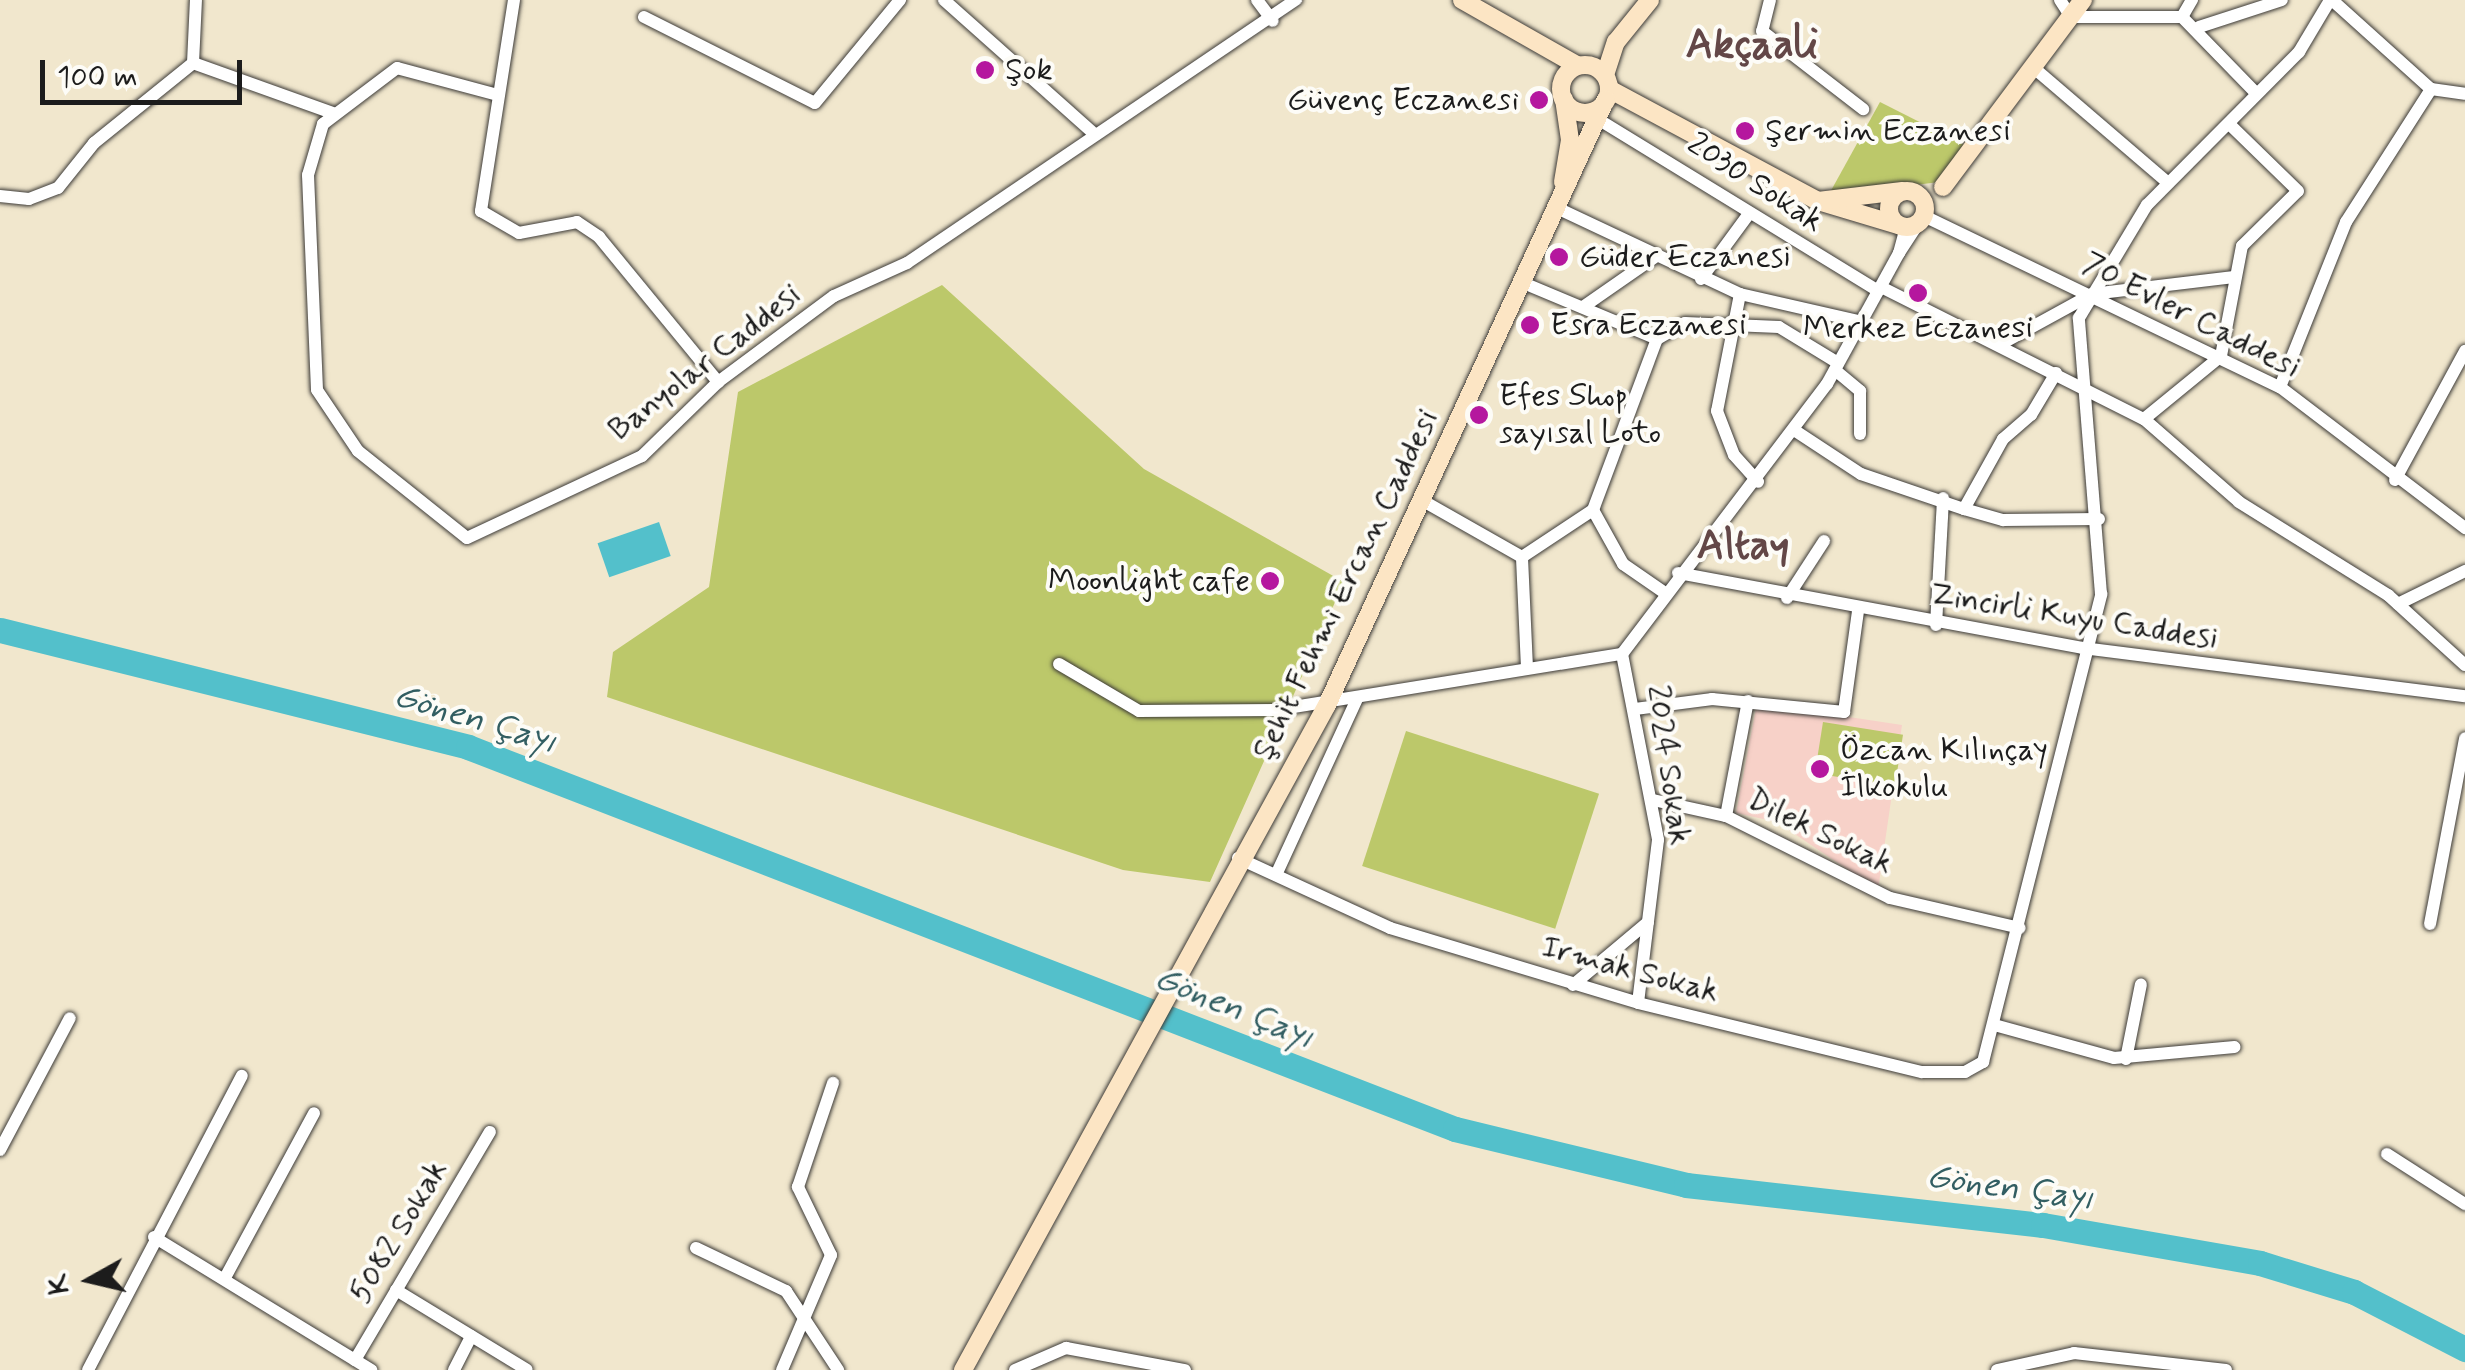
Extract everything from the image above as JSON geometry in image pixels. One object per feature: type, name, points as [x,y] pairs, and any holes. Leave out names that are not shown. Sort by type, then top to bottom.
[{"type":"main road","points":[[1462,0],[1578,66],[1606,88],[1818,201],[1915,220]]},
{"type":"main road","name":"Şehit Fehmi Ercan Caddesi","points":[[963,1370],[1224,880],[1328,705],[1424,502],[1521,282],[1601,122],[1616,42],[1650,0]]},
{"type":"main road","points":[[1915,220],[1944,187],[2082,0]]},
{"type":"main road","points":[[1530,39],[1563,91],[1583,112],[1606,88]]},
{"type":"main road","points":[[1563,91],[1578,66]]},
{"type":"main road","name":"Şehit Fehmi Ercan Caddesi","points":[[1557,208],[1570,140],[1563,91]]},
{"type":"main road","points":[[1818,201],[1944,187]]},
{"type":"main road","points":[[1908,191],[1889,210],[1915,220]]},
{"type":"main road","points":[[1908,191],[1915,220]]},
{"type":"main road","name":"Şehit Fehmi Ercan Caddesi","points":[[951,1370],[974,1351]]},
{"type":"street","points":[[0,196],[58,188],[94,143],[193,63],[196,0]]},
{"type":"street","points":[[514,0],[494,94],[481,211],[519,233],[576,222],[600,237],[718,382]]},
{"type":"street","points":[[644,17],[815,103],[900,0]]},
{"type":"street","points":[[944,0],[1092,132]]},
{"type":"street","points":[[1256,0],[1273,21]]},
{"type":"street","name":"Banyolar Caddesi","points":[[333,113],[308,174],[318,390],[358,450],[467,538],[642,456],[718,382],[834,296],[907,263],[1092,132],[1273,21],[1296,0]]},
{"type":"street","points":[[1770,0],[1762,31],[1863,109]]},
{"type":"street","points":[[2060,0],[2071,18],[2182,17],[2199,27],[2256,93]]},
{"type":"street","points":[[2182,17],[2192,0]]},
{"type":"street","points":[[2199,27],[2282,0]]},
{"type":"street","points":[[2092,294],[2167,182],[2299,52],[2331,0],[2431,89],[2465,94]]},
{"type":"street","points":[[193,63],[333,113],[398,68],[494,94]]},
{"type":"street","points":[[2034,68],[2167,182]]},
{"type":"street","points":[[2280,387],[2346,222],[2431,89]]},
{"type":"street","name":"2030 Sokak","points":[[1601,122],[1748,215],[1880,289],[2087,386],[2144,420],[2239,502],[2398,604],[2465,665]]},
{"type":"street","points":[[2144,420],[2221,356],[2242,246],[2298,190],[2229,124]]},
{"type":"street","points":[[1557,208],[1701,279],[1740,294],[1862,322]]},
{"type":"street","points":[[1701,279],[1748,215]]},
{"type":"street","points":[[1059,664],[1139,711],[1328,705],[1622,654],[1678,573],[1758,482],[1794,430],[1837,366],[1915,220]]},
{"type":"street","name":"70 Evler Caddesi","points":[[1915,220],[2092,294],[2280,387],[2396,480],[2465,528]]},
{"type":"street","points":[[1583,306],[1655,257]]},
{"type":"street","points":[[2000,344],[2092,294],[2234,277]]},
{"type":"street","points":[[1521,282],[1657,338]]},
{"type":"street","points":[[1740,294],[1718,411],[1734,454],[1758,482]]},
{"type":"street","name":"Irmak Sokak","points":[[1237,858],[1390,928],[1638,1004],[1946,1074],[1983,1062],[1998,1026],[2083,648],[2101,594],[2099,519],[2084,440],[2087,386],[2080,318],[2092,294]]},
{"type":"street","points":[[1522,556],[1592,510],[1657,338],[1686,322],[1778,328],[1837,366],[1860,391],[1860,434]]},
{"type":"street","points":[[2396,480],[2465,351]]},
{"type":"street","points":[[1964,509],[2003,439],[2031,415],[2056,373]]},
{"type":"street","points":[[1794,430],[1861,474],[1943,498],[1964,509],[2003,520],[2099,519]]},
{"type":"street","points":[[1936,625],[1943,498]]},
{"type":"street","points":[[1424,502],[1522,556]]},
{"type":"street","points":[[1592,510],[1623,564],[1665,593]]},
{"type":"street","points":[[1786,598],[1824,542]]},
{"type":"street","points":[[1522,556],[1527,668]]},
{"type":"street","points":[[2398,604],[2465,571]]},
{"type":"street","name":"Zincirli Kuyu Caddesi","points":[[1678,573],[1786,598],[2083,648],[2465,696]]},
{"type":"street","points":[[1636,709],[1748,701],[1844,712],[1858,611]]},
{"type":"street","name":"2024 Sokak","points":[[1622,654],[1652,800],[1648,922],[1638,1004]]},
{"type":"street","points":[[1276,876],[1357,699]]},
{"type":"street","points":[[1726,816],[1748,701]]},
{"type":"street","points":[[2430,924],[2465,738]]},
{"type":"street","name":"Dilek Sokak","points":[[1652,800],[1726,816],[1890,898],[2020,928]]},
{"type":"street","points":[[1574,985],[1648,922]]},
{"type":"street","points":[[2126,1058],[2140,984]]},
{"type":"street","points":[[0,1150],[70,1018]]},
{"type":"street","points":[[1998,1026],[2126,1058],[2235,1048]]},
{"type":"street","points":[[88,1370],[154,1237],[242,1076]]},
{"type":"street","points":[[782,1370],[831,1255],[798,1187],[833,1082]]},
{"type":"street","points":[[226,1276],[314,1114]]},
{"type":"street","name":"5082 Sokak","points":[[355,1360],[490,1132]]},
{"type":"street","points":[[2387,1154],[2465,1204]]},
{"type":"street","points":[[154,1237],[226,1276],[371,1370]]},
{"type":"street","points":[[696,1248],[786,1291],[838,1370]]},
{"type":"street","points":[[396,1290],[527,1370]]},
{"type":"street","points":[[454,1370],[471,1336]]},
{"type":"street","points":[[1015,1370],[1066,1348],[1184,1370]]},
{"type":"street","points":[[1997,1370],[2074,1353],[2226,1370]]},
{"type":"shaded area","name":"Özcan Kılınçay İlkokulu","points":[[1757,703],[1902,725],[1878,890],[1777,822],[1736,813]]},
{"type":"green space","points":[[1880,102],[1965,145],[1939,182],[1828,196]]},
{"type":"green space","points":[[942,285],[1144,469],[1344,582],[1210,882],[1123,870],[607,697],[613,652],[709,587],[738,392]]},
{"type":"green space","points":[[1823,722],[1903,735],[1895,786],[1815,773]]},
{"type":"green space","points":[[1406,731],[1599,794],[1555,929],[1362,866]]},
{"type":"water","points":[[659,522],[671,556],[609,577],[598,543]]},
{"type":"waterway","name":"Gönen Çayı","points":[[0,630],[468,747],[1455,1129],[1686,1185],[2043,1225],[2260,1263],[2354,1292],[2465,1349]]},
{"type":"place","name":"Şok","points":[[985,70]]},
{"type":"place","name":"Güvenç Eczanesi","points":[[1539,100]]},
{"type":"place","name":"Şermin Eczanesi","points":[[1745,131]]},
{"type":"place","name":"Güder Eczanesi","points":[[1559,257]]},
{"type":"place","name":"Merkez Eczanesi","points":[[1918,293]]},
{"type":"place","name":"Esra Eczanesi","points":[[1530,325]]},
{"type":"place","name":"Efes Shop sayısal Loto","points":[[1479,415]]},
{"type":"place","name":"Moonlight cafe","points":[[1270,581]]},
{"type":"place","name":"Özcan Kılınçay İlkokulu","points":[[1820,769]]},
{"type":"district","name":"Akçaali","points":[[1752,46]]},
{"type":"district","name":"Altay","points":[[1743,547]]}]
